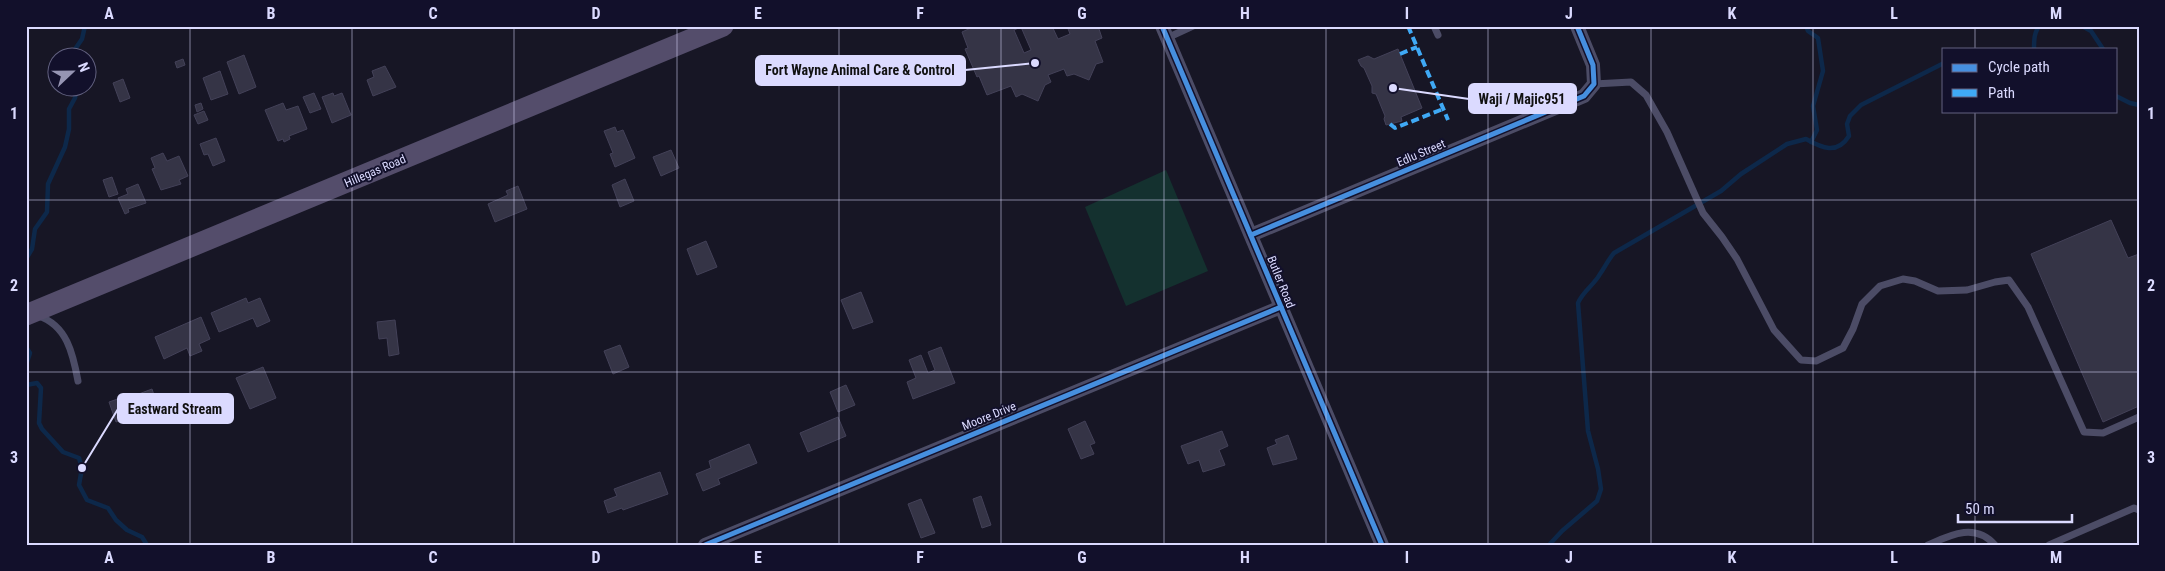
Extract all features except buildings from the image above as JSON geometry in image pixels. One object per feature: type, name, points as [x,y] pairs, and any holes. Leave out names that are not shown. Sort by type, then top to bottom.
[{"type":"main road","name":"Hillegas Road","points":[[28,314],[723,26]]},
{"type":"street","points":[[1577,26],[1593,65],[1594,84]]},
{"type":"street","name":"Butler Road","points":[[1165,32],[1382,545]]},
{"type":"street","name":"Edlu Street","points":[[1251,235],[1584,96],[1594,84]]},
{"type":"street","name":"Moore Drive","points":[[705,545],[1281,307]]},
{"type":"lane","points":[[1165,32],[1193,26]]},
{"type":"lane","points":[[1434,26],[1438,35]]},
{"type":"lane","points":[[1594,84],[1631,82],[1646,95],[1667,132],[1703,213],[1737,259],[1774,330],[1802,360],[1816,361],[1843,348],[1853,329],[1862,304],[1880,286],[1903,279],[1915,281],[1938,292],[1966,290],[2009,280],[2028,307],[2084,432],[2102,433],[2139,417]]},
{"type":"lane","points":[[28,314],[45,318],[64,332],[78,381]]},
{"type":"lane","points":[[2049,545],[2134,508],[2139,510]]},
{"type":"lane","points":[[1928,545],[1955,534],[1973,531],[1989,538],[1995,545]]},
{"type":"green space","points":[[1166,170],[1208,271],[1126,306],[1085,207]]},
{"type":"waterway","points":[[76,48],[82,39],[85,26]]},
{"type":"waterway","points":[[1806,26],[1808,31],[1818,38],[1823,71],[1813,106],[1817,130],[1811,142]]},
{"type":"waterway","points":[[2034,48],[2035,33],[2040,26]]},
{"type":"waterway","points":[[2082,26],[2091,31],[2102,48]]},
{"type":"waterway","points":[[1549,545],[1562,531],[1597,501],[1601,489],[1588,431],[1578,303],[1598,278],[1614,253],[1721,191],[1741,174],[1787,144],[1806,139],[1823,147],[1834,148],[1839,146],[1849,136],[1847,124],[1850,116],[1861,105],[1942,64]]},
{"type":"waterway","points":[[2118,97],[2139,105]]},
{"type":"waterway","points":[[26,259],[32,249],[35,229],[47,212],[48,184],[65,147],[69,129],[69,109],[75,98]]},
{"type":"waterway","points":[[26,347],[30,353],[26,365]]},
{"type":"waterway","points":[[26,385],[37,383],[41,388],[39,423],[42,429],[63,452],[79,458],[82,468],[79,485],[87,500],[108,508],[116,520],[127,530],[142,537],[147,545]]},
{"type":"marked path","points":[[1408,26],[1448,120]]},
{"type":"marked path","points":[[1400,54],[1417,47]]},
{"type":"marked path","points":[[1390,124],[1395,128],[1443,109]]},
{"type":"cycle path","points":[[1162,26],[1382,545]]},
{"type":"cycle path","points":[[1251,235],[1584,96],[1594,84],[1593,65],[1577,26]]},
{"type":"cycle path","points":[[705,545],[1281,307]]},
{"type":"place","name":"Fort Wayne Animal Care & Control","points":[[1035,63]]},
{"type":"place","name":"Waji / Majic951","points":[[1393,88]]},
{"type":"place","name":"Eastward Stream","points":[[82,468]]}]
